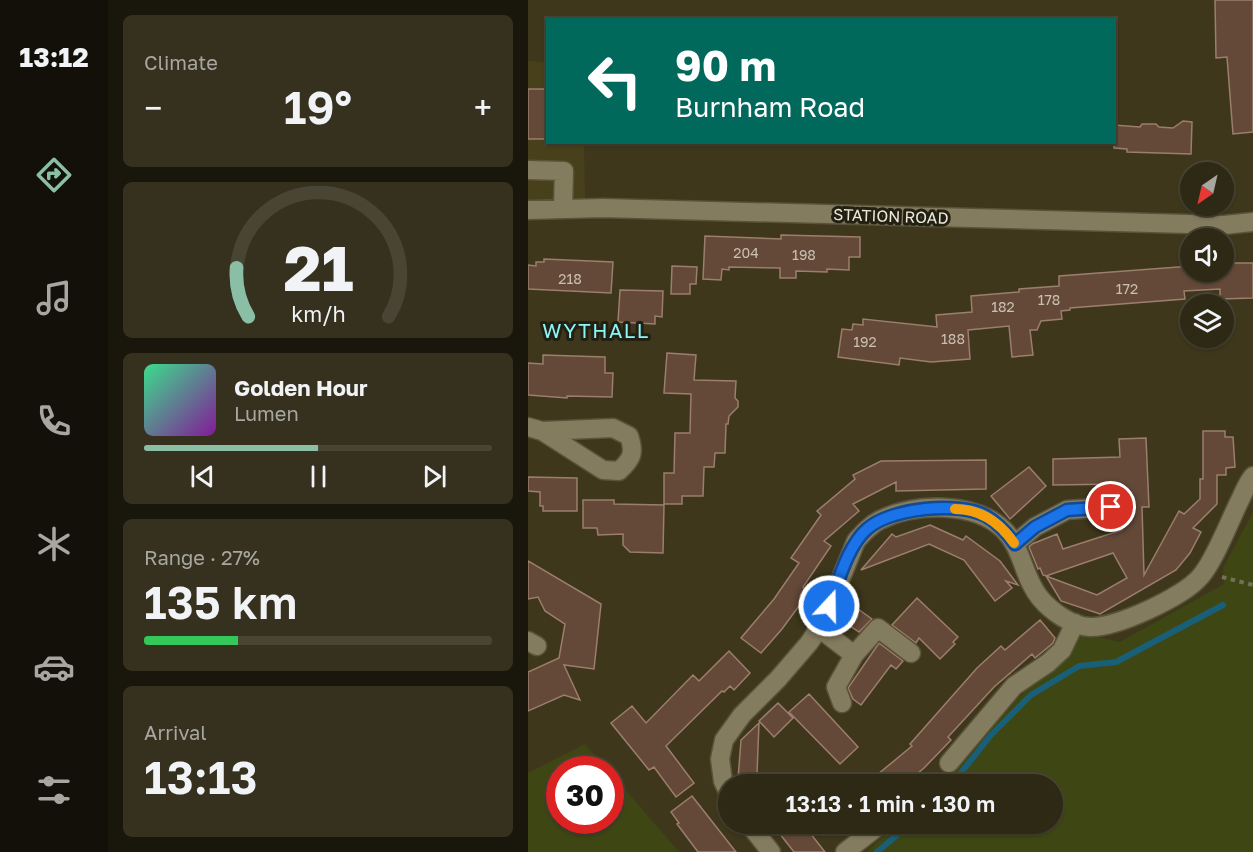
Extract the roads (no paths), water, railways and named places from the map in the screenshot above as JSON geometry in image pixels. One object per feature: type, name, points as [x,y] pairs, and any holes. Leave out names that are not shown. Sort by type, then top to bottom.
[{"type":"street","points":[[528,170],[564,171],[562,208]]},
{"type":"street","name":"STATION ROAD","points":[[528,210],[562,208],[720,209],[1013,220],[1224,225],[1253,222]]},
{"type":"street","points":[[722,774],[720,759],[724,740],[741,715],[778,679],[819,628],[856,541],[878,520],[904,511],[962,509],[984,515],[1005,530],[1015,544],[1025,572],[1038,596],[1052,611],[1075,623],[1090,627],[1111,624],[1150,609],[1178,596],[1201,577],[1253,476]]},
{"type":"street","points":[[1015,544],[1035,527],[1067,510],[1111,507]]},
{"type":"street","points":[[949,764],[1014,686],[1048,663],[1062,650],[1075,623]]},
{"type":"street","points":[[842,703],[836,687],[854,655],[878,627],[911,653]]},
{"type":"street","points":[[819,628],[854,655]]},
{"type":"street","points":[[757,834],[771,852]]},
{"type":"street","points":[[845,852],[868,834]]},
{"type":"waterway","points":[[960,774],[991,735],[1031,695],[1079,666],[1116,662],[1223,605]]},
{"type":"waterway","points":[[877,852],[898,834]]},
{"type":"district","name":"WYTHALL","points":[[596,330]]}]
